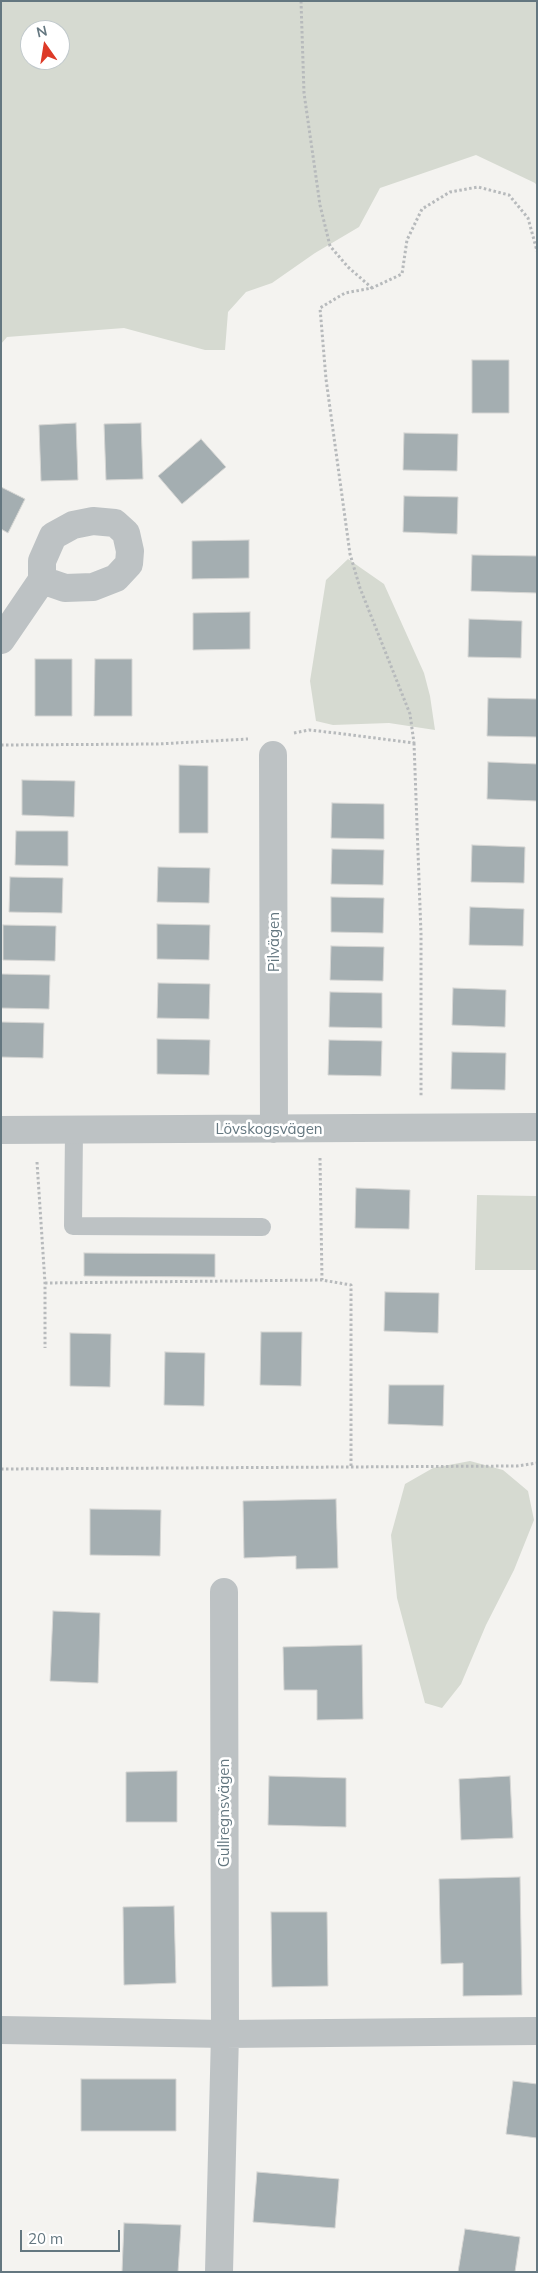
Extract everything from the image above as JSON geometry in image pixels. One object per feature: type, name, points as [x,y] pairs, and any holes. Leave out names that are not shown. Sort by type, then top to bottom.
[{"type":"street","points":[[1,640],[42,580]]},
{"type":"street","name":"Pilvägen","points":[[273,745],[274,1129]]},
{"type":"street","name":"Lövskogsvägen","points":[[1,1130],[537,1127]]},
{"type":"street","name":"Gullregnsvägen","points":[[219,2272],[225,2034],[224,1592]]},
{"type":"street","points":[[1,2030],[225,2034],[537,2031]]},
{"type":"lane","points":[[74,1131],[73,1226],[262,1227]]},
{"type":"path","points":[[301,1],[304,94],[320,206],[330,246],[348,267],[372,288]]},
{"type":"path","points":[[422,1127],[421,934],[414,743],[410,714],[360,588],[350,554],[326,379],[320,308],[345,293],[372,288],[402,274],[407,240],[422,209],[450,192],[478,187],[509,195],[528,218],[537,251]]},
{"type":"path","points":[[1,745],[228,742],[273,745],[309,730],[414,743]]},
{"type":"path","points":[[320,1128],[322,1280]]},
{"type":"path","points":[[35,1129],[45,1283],[45,1348]]},
{"type":"path","points":[[45,1283],[322,1280],[352,1284],[351,1468]]},
{"type":"path","points":[[1,1469],[351,1468],[517,1466],[537,1464]]},
{"type":"shaded area","points":[[1,1],[537,1],[537,186],[535,183],[476,155],[380,188],[359,227],[315,253],[272,283],[246,292],[228,312],[225,350],[205,350],[124,328],[7,337],[1,344]]},
{"type":"shaded area","points":[[348,559],[384,584],[424,673],[430,696],[435,730],[389,723],[333,725],[316,721],[310,681],[326,580]]},
{"type":"shaded area","points":[[477,1195],[537,1196],[537,1270],[475,1270]]},
{"type":"shaded area","points":[[470,1461],[503,1470],[528,1491],[534,1520],[514,1570],[486,1625],[461,1684],[442,1708],[425,1703],[397,1598],[391,1535],[405,1484],[433,1468]]},
{"type":"building","points":[[472,360],[509,360],[509,413],[472,413]]},
{"type":"building","points":[[76,423],[78,480],[41,481],[39,425]]},
{"type":"building","points":[[141,423],[143,479],[106,480],[104,424]]},
{"type":"building","points":[[404,433],[458,434],[457,471],[403,470]]},
{"type":"building","points":[[201,439],[226,467],[182,504],[158,476]]},
{"type":"building","points":[[1,487],[25,499],[8,533],[1,529]]},
{"type":"building","points":[[404,496],[458,497],[457,534],[403,532]]},
{"type":"building","points":[[249,540],[249,578],[192,579],[192,541]]},
{"type":"building","points":[[472,555],[537,556],[537,593],[471,591]]},
{"type":"building","points":[[250,612],[250,649],[193,650],[193,613]]},
{"type":"building","points":[[469,619],[522,621],[521,658],[468,657]]},
{"type":"building","points":[[35,659],[72,659],[72,716],[35,716]]},
{"type":"building","points":[[95,659],[132,659],[132,716],[94,716]]},
{"type":"building","points":[[488,698],[537,699],[537,737],[487,736]]},
{"type":"building","points":[[488,762],[537,764],[537,801],[487,799]]},
{"type":"building","points":[[179,765],[208,766],[208,833],[179,833]]},
{"type":"building","points":[[22,780],[75,781],[74,817],[22,815]]},
{"type":"building","points":[[332,803],[384,804],[384,839],[331,838]]},
{"type":"building","points":[[16,831],[68,831],[68,866],[15,865]]},
{"type":"building","points":[[472,845],[525,847],[524,883],[471,882]]},
{"type":"building","points":[[332,849],[384,850],[383,885],[331,884]]},
{"type":"building","points":[[158,867],[210,868],[209,903],[157,902]]},
{"type":"building","points":[[10,877],[63,878],[62,913],[9,912]]},
{"type":"building","points":[[331,897],[384,898],[383,933],[331,932]]},
{"type":"building","points":[[470,907],[524,909],[523,946],[469,945]]},
{"type":"building","points":[[157,924],[210,925],[209,960],[157,959]]},
{"type":"building","points":[[3,925],[56,926],[55,961],[3,960]]},
{"type":"building","points":[[331,946],[384,947],[383,981],[330,980]]},
{"type":"building","points":[[1,974],[50,975],[49,1009],[1,1008]]},
{"type":"building","points":[[158,983],[210,984],[209,1019],[157,1018]]},
{"type":"building","points":[[453,988],[506,990],[505,1027],[452,1025]]},
{"type":"building","points":[[330,992],[382,993],[382,1028],[329,1027]]},
{"type":"building","points":[[1,1022],[44,1023],[43,1058],[1,1057]]},
{"type":"building","points":[[157,1039],[210,1040],[209,1075],[157,1074]]},
{"type":"building","points":[[329,1040],[382,1041],[381,1076],[328,1075]]},
{"type":"building","points":[[452,1052],[506,1053],[505,1090],[451,1089]]},
{"type":"building","points":[[356,1188],[410,1190],[409,1229],[355,1228]]},
{"type":"building","points":[[84,1253],[215,1254],[215,1277],[84,1276]]},
{"type":"building","points":[[385,1292],[439,1293],[438,1333],[384,1331]]},
{"type":"building","points":[[261,1332],[302,1332],[301,1386],[260,1385]]},
{"type":"building","points":[[70,1333],[111,1334],[110,1387],[70,1386]]},
{"type":"building","points":[[165,1352],[205,1353],[204,1406],[164,1405]]},
{"type":"building","points":[[389,1385],[444,1385],[443,1426],[388,1424]]},
{"type":"building","points":[[336,1499],[338,1568],[296,1569],[296,1556],[244,1558],[243,1501]]},
{"type":"building","points":[[90,1509],[161,1510],[160,1556],[90,1555]]},
{"type":"building","points":[[53,1611],[100,1613],[98,1683],[50,1681]]},
{"type":"building","points":[[362,1645],[363,1719],[317,1720],[317,1690],[284,1690],[283,1647]]},
{"type":"building","points":[[177,1771],[177,1822],[126,1822],[126,1772]]},
{"type":"building","points":[[269,1776],[346,1778],[346,1827],[268,1825]]},
{"type":"building","points":[[510,1776],[513,1838],[461,1840],[459,1779]]},
{"type":"building","points":[[520,1877],[522,1995],[463,1996],[463,1963],[441,1964],[439,1879]]},
{"type":"building","points":[[174,1906],[176,1983],[124,1985],[123,1907]]},
{"type":"building","points":[[271,1912],[327,1912],[328,1986],[272,1987]]},
{"type":"building","points":[[81,2079],[176,2079],[176,2131],[81,2131]]},
{"type":"building","points":[[513,2081],[537,2084],[537,2138],[506,2134]]},
{"type":"building","points":[[257,2172],[339,2179],[335,2228],[253,2222]]},
{"type":"building","points":[[124,2223],[181,2225],[178,2272],[122,2272]]},
{"type":"building","points":[[465,2229],[520,2237],[515,2272],[458,2272]]}]
